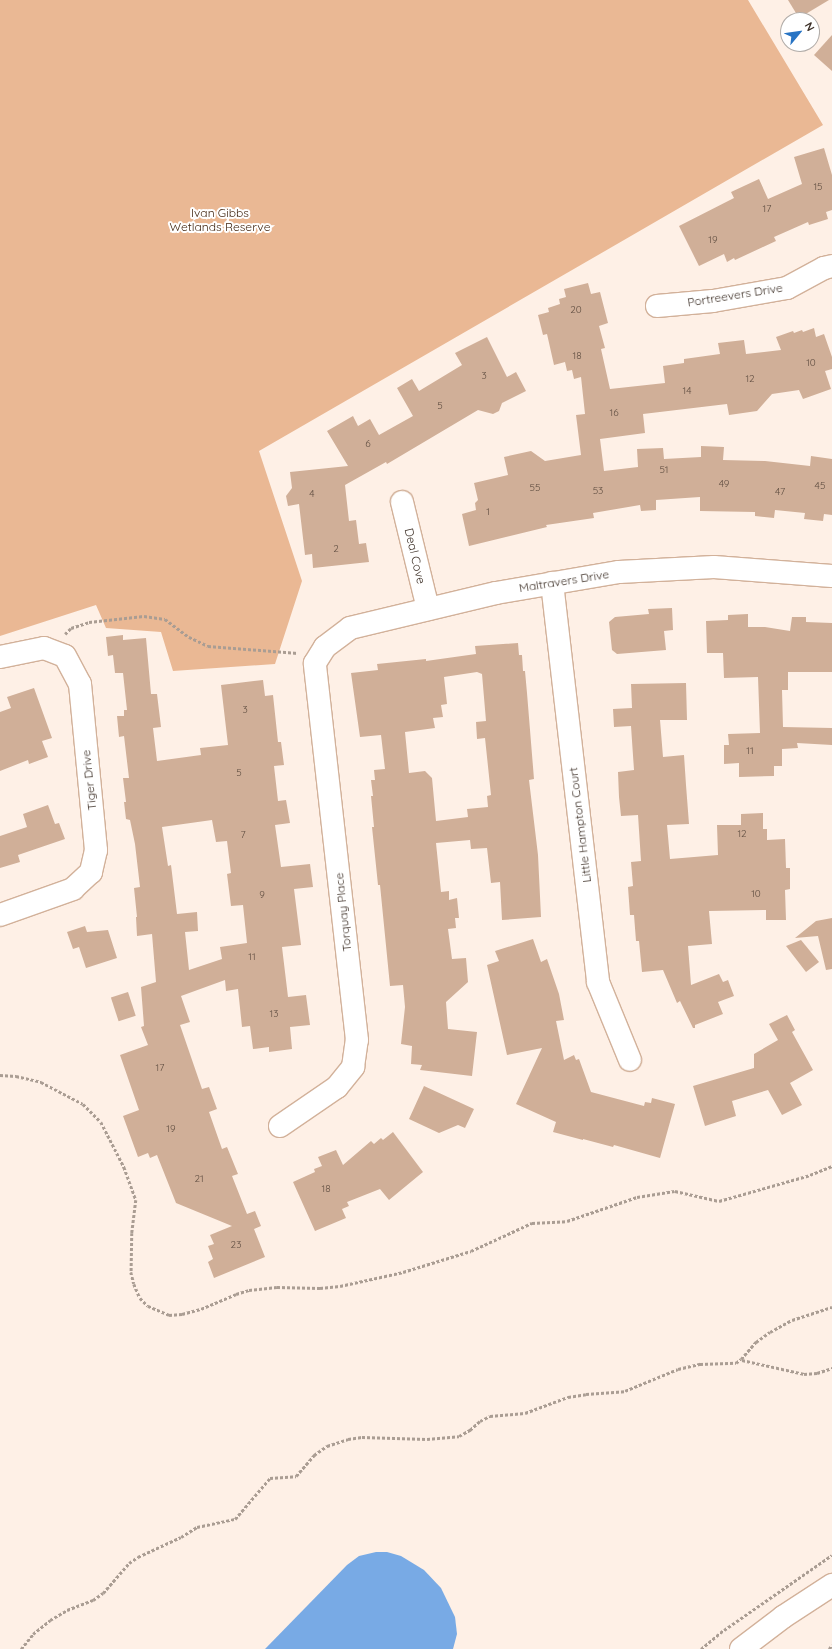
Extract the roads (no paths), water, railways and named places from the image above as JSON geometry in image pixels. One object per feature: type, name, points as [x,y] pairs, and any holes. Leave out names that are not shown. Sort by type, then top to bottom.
[{"type":"street","name":"Portreevers Drive","points":[[657,306],[713,301],[787,288],[824,268],[832,266]]},
{"type":"street","name":"Deal Cove","points":[[402,502],[428,609]]},
{"type":"street","name":"Maltravers Drive","points":[[315,663],[326,647],[350,628],[496,593],[552,583],[619,572],[714,567],[832,576]]},
{"type":"street","name":"Little Hampton Court","points":[[552,583],[598,982],[630,1060]]},
{"type":"street","name":"Tiger Drive","points":[[0,657],[44,648],[65,656],[80,684],[96,850],[91,872],[73,889],[0,915]]},
{"type":"street","name":"Torquay Place","points":[[280,1126],[337,1087],[353,1067],[357,1040],[315,663]]},
{"type":"street","points":[[741,1649],[783,1616],[832,1585]]},
{"type":"water","points":[[376,1552],[387,1552],[401,1556],[424,1570],[441,1588],[455,1617],[457,1634],[453,1649],[265,1649],[347,1565],[359,1556]]},
{"type":"park label","name":"Ivan Gibbs Wetlands Reserve","points":[[220,220]]}]
